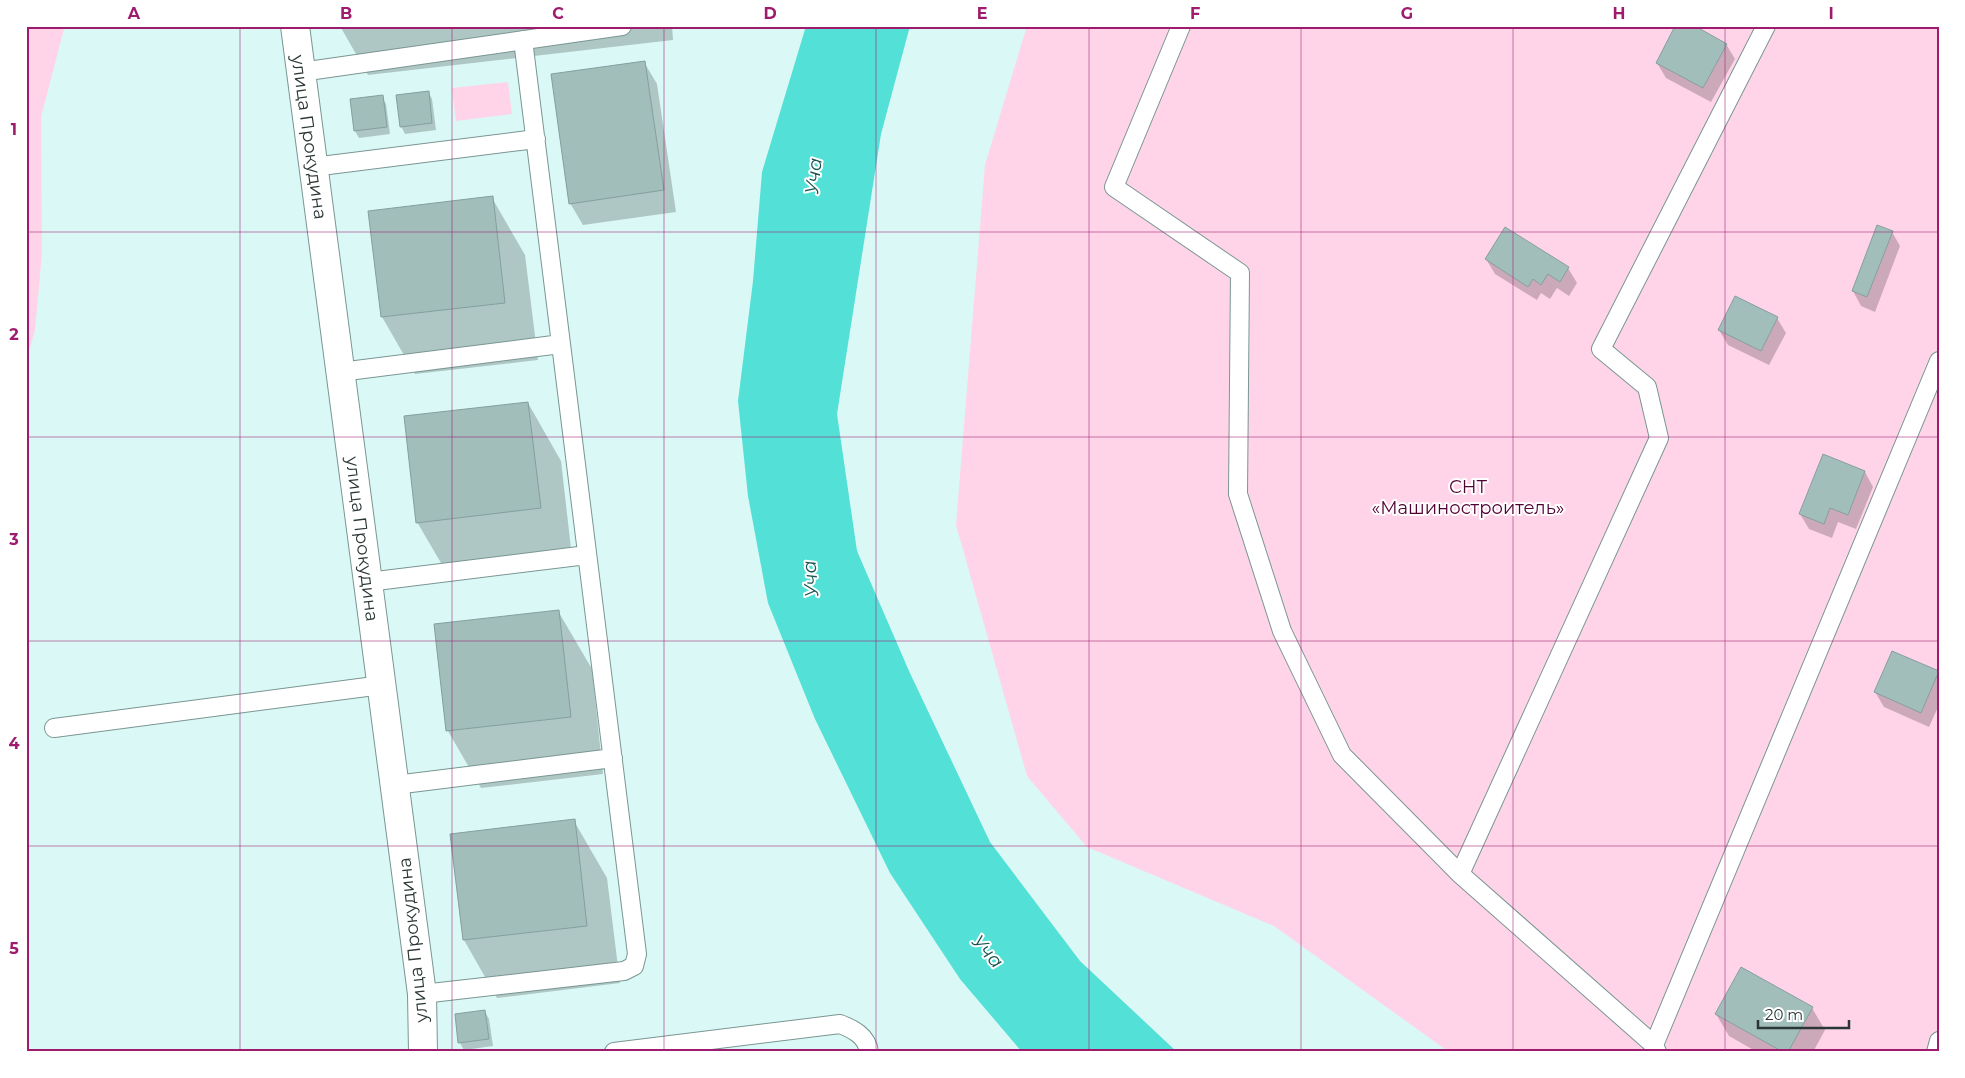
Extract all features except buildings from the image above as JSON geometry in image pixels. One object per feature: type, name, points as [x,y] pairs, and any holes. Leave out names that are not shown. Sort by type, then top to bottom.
[{"type":"street","name":"улица Прокудина","points":[[295,26],[422,994],[424,1052]]},
{"type":"lane","points":[[301,72],[622,26]]},
{"type":"lane","points":[[1181,26],[1114,187],[1240,273],[1238,494],[1282,631],[1342,755],[1460,874],[1656,1049],[1939,361]]},
{"type":"lane","points":[[1460,874],[1659,438],[1647,386],[1601,349],[1766,26]]},
{"type":"lane","points":[[422,994],[624,971],[634,966],[637,954],[523,40]]},
{"type":"lane","points":[[313,167],[536,139]]},
{"type":"lane","points":[[340,372],[561,344]]},
{"type":"lane","points":[[368,582],[588,555]]},
{"type":"lane","points":[[54,728],[382,685]]},
{"type":"lane","points":[[395,785],[613,758]]},
{"type":"lane","points":[[614,1052],[840,1024],[856,1031],[868,1047],[869,1052]]},
{"type":"lane","points":[[1936,1052],[1939,1042]]},
{"type":"green space","points":[[26,26],[66,26],[41,117],[42,253],[35,330],[26,362]]},
{"type":"green space","name":"СНТ «Машиностроитель»","points":[[1027,26],[1939,26],[1939,1052],[1449,1052],[1274,926],[1087,847],[1027,776],[956,525],[985,165]]},
{"type":"green space","points":[[508,82],[512,114],[456,121],[452,88]]},
{"type":"water","name":"Уча","points":[[806,26],[910,26],[881,134],[837,414],[857,551],[909,671],[990,842],[1080,961],[1177,1052],[1022,1052],[960,979],[890,873],[815,719],[768,603],[748,496],[738,401],[753,281],[762,172]]}]
